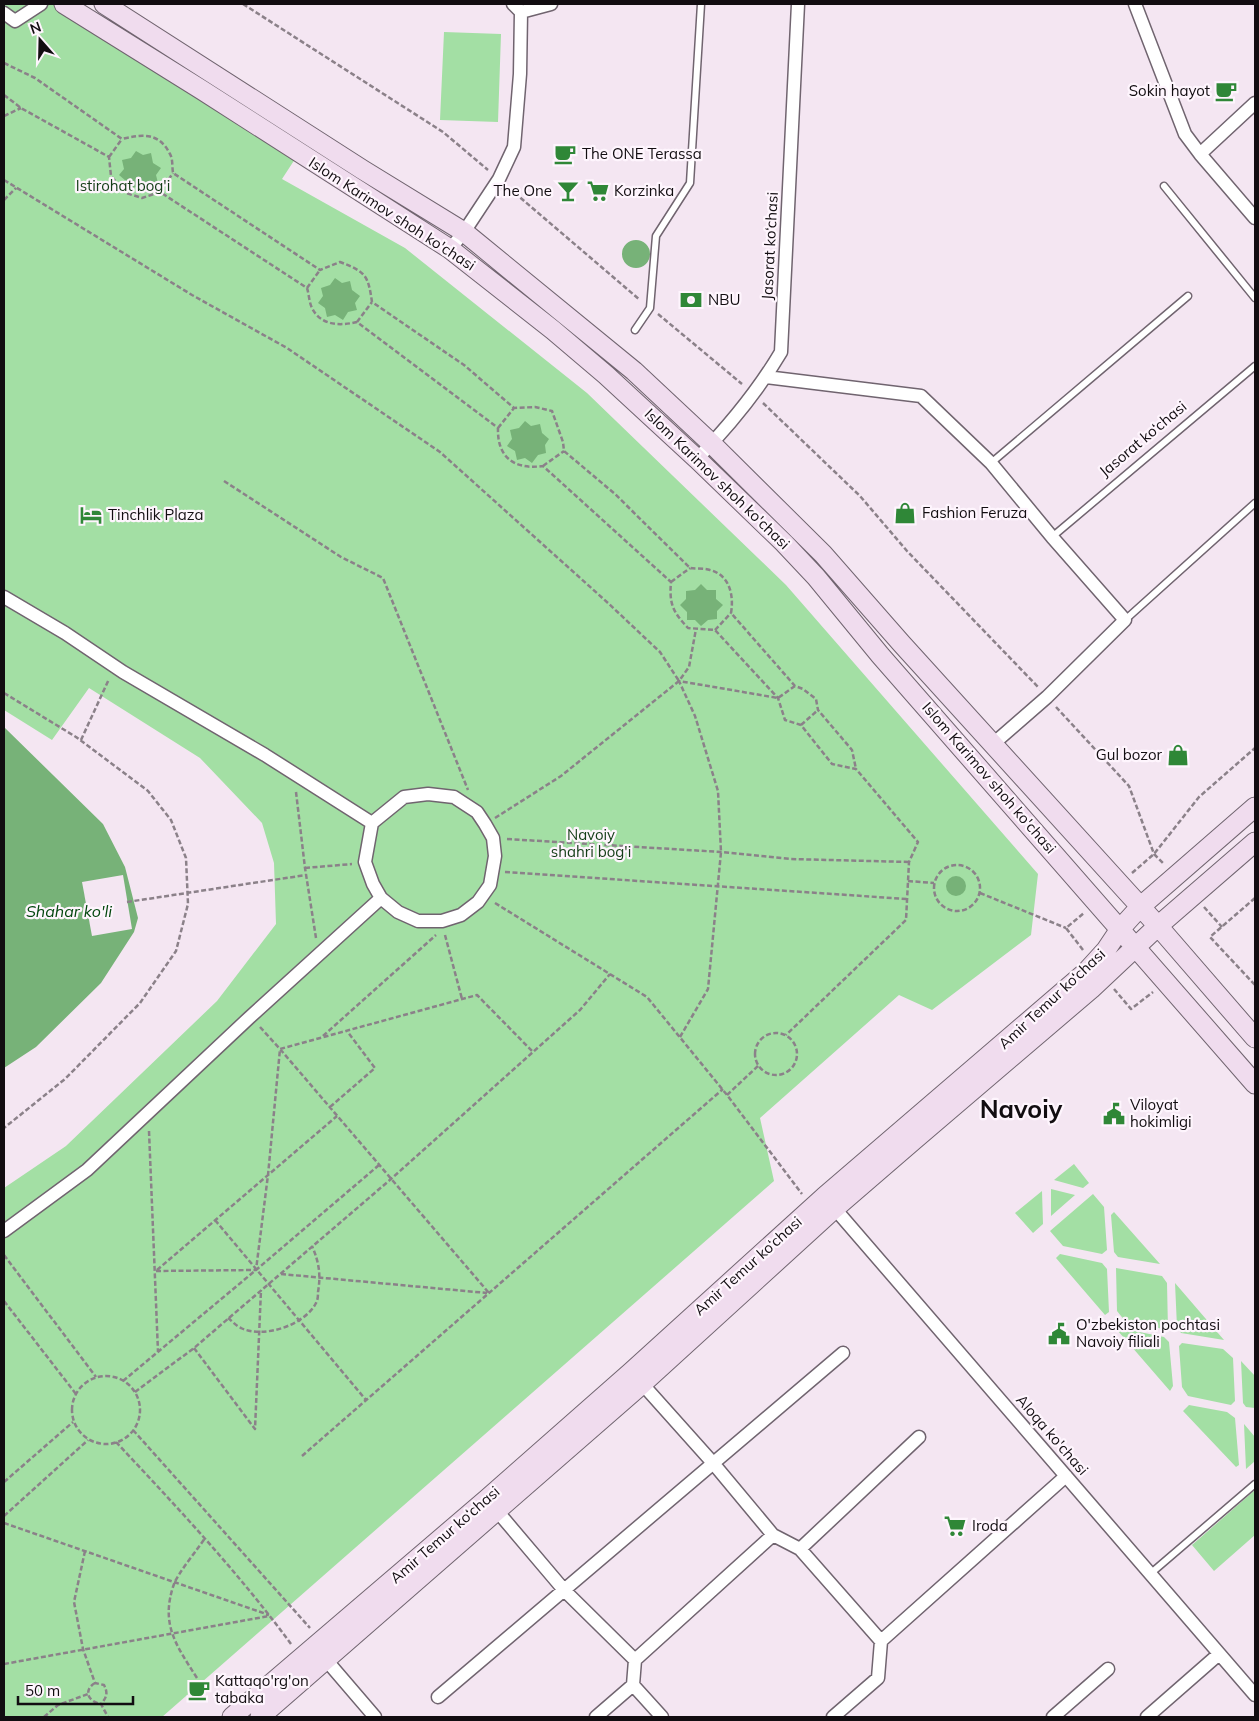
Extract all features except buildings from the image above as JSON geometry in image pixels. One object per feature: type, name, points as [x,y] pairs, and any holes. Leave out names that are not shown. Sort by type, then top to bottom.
[{"type":"main road","name":"Islom Karimov shoh ko'chasi","points":[[64,4],[450,249],[553,330],[606,375],[784,543],[816,577],[880,655],[1255,1084]]},
{"type":"main road","name":"Islom Karimov shoh ko'chasi","points":[[104,4],[464,232],[634,371],[712,444],[823,554],[992,744],[1158,926],[1255,1038]]},
{"type":"main road","name":"Amir Temur ko‘chasi","points":[[232,1717],[314,1654],[492,1505],[636,1378],[823,1205],[1086,972],[1140,907],[1255,808]]},
{"type":"main road","name":"Amir Temur ko‘chasi","points":[[823,1205],[914,1140],[1092,989],[1158,926],[1255,842]]},
{"type":"main road","name":"Amir Temur ko‘chasi","points":[[260,1717],[314,1654]]},
{"type":"street","points":[[4,14],[15,21],[41,4]]},
{"type":"street","points":[[450,249],[464,232],[498,179],[514,146],[520,74],[520,7],[551,4]]},
{"type":"street","name":"Jasorat ko‘chasi","points":[[697,460],[766,378],[781,352],[798,4]]},
{"type":"street","points":[[1135,4],[1185,134],[1255,218]]},
{"type":"street","points":[[1200,154],[1255,103]]},
{"type":"street","points":[[766,378],[921,396],[991,463],[1126,620],[1047,697],[992,744]]},
{"type":"street","points":[[4,597],[65,633],[115,667],[372,823]]},
{"type":"street","points":[[428,794],[454,797],[477,812],[493,838],[494,856],[490,885],[478,902],[461,915],[443,925],[418,921],[398,912],[381,898],[373,884],[366,862],[372,823],[404,797],[428,794]]},
{"type":"street","points":[[4,1231],[87,1170],[250,1017],[381,898]]},
{"type":"street","name":"Aloqa ko'chasi","points":[[823,1205],[1066,1476],[1255,1695]]},
{"type":"street","points":[[438,1697],[843,1353]]},
{"type":"street","points":[[636,1378],[713,1463],[773,1535],[800,1549],[881,1641]]},
{"type":"street","points":[[800,1549],[919,1437]]},
{"type":"street","points":[[833,1717],[878,1678],[881,1641],[1066,1476]]},
{"type":"street","points":[[492,1505],[564,1590],[635,1660]]},
{"type":"street","points":[[596,1717],[633,1685],[635,1660],[773,1535]]},
{"type":"street","points":[[314,1654],[375,1717]]},
{"type":"street","points":[[1147,1717],[1219,1654]]},
{"type":"street","points":[[1053,1717],[1108,1669]]},
{"type":"street","points":[[633,1685],[662,1717]]},
{"type":"lane","points":[[635,330],[650,308],[656,236],[690,183],[701,4]]},
{"type":"lane","points":[[1164,186],[1255,298]]},
{"type":"lane","points":[[991,463],[1188,296]]},
{"type":"lane","name":"Jasorat ko‘chasi","points":[[1052,536],[1255,366]]},
{"type":"lane","points":[[1126,620],[1255,503]]},
{"type":"lane","points":[[1150,1574],[1255,1484]]},
{"type":"path","points":[[4,62],[35,78],[122,139]]},
{"type":"path","points":[[4,95],[21,108],[108,157]]},
{"type":"path","points":[[4,116],[21,108]]},
{"type":"path","points":[[140,134],[159,140],[171,155],[173,173],[160,192],[142,198],[126,193],[111,176],[108,157],[122,139],[140,134]]},
{"type":"path","points":[[173,173],[320,270]]},
{"type":"path","points":[[4,180],[192,294],[287,348],[440,452],[660,652],[679,681],[695,716],[718,791],[721,852],[708,989],[680,1038]]},
{"type":"path","points":[[4,200],[16,188]]},
{"type":"path","points":[[160,192],[307,288],[312,308],[326,322],[343,325],[357,322],[372,302],[369,282],[360,270],[340,262],[320,270],[307,288]]},
{"type":"path","points":[[372,302],[464,365],[514,408],[534,407],[552,411],[563,442],[564,451],[628,506],[690,568],[712,570],[727,580],[733,600],[732,613],[715,630]]},
{"type":"path","points":[[357,322],[498,428]]},
{"type":"path","points":[[514,408],[498,428],[498,442],[504,454],[515,464],[532,468],[543,466],[564,451]]},
{"type":"path","points":[[543,466],[671,582]]},
{"type":"path","points":[[224,481],[341,557],[383,578],[477,812]]},
{"type":"path","points":[[671,582],[690,568]]},
{"type":"path","points":[[671,582],[670,598],[675,615],[688,628],[715,630],[778,698],[785,720],[801,725],[832,764],[856,769]]},
{"type":"path","points":[[732,613],[795,686],[803,689],[816,699],[818,710],[852,750],[856,769],[918,842],[909,862],[906,920],[786,1034]]},
{"type":"path","points":[[485,824],[561,776],[679,681],[689,667],[696,629]]},
{"type":"path","points":[[81,740],[115,667]]},
{"type":"path","points":[[679,681],[778,698],[795,686]]},
{"type":"path","points":[[4,693],[81,740],[148,791],[171,820],[186,858],[188,893],[188,904],[176,951],[140,1003],[65,1079],[4,1128]]},
{"type":"path","points":[[801,725],[818,710]]},
{"type":"path","points":[[1119,884],[1154,854],[1199,797],[1255,748]]},
{"type":"path","points":[[294,774],[305,868],[319,954]]},
{"type":"path","points":[[493,838],[721,852],[791,859],[909,862]]},
{"type":"path","points":[[305,868],[366,862]]},
{"type":"path","points":[[958,864],[966,866],[978,877],[980,893],[977,901],[971,907],[956,912],[947,910],[940,905],[933,891],[934,883],[942,869],[958,864]]},
{"type":"path","points":[[493,871],[718,888],[907,899]]},
{"type":"path","points":[[127,902],[306,875]]},
{"type":"path","points":[[908,881],[934,883]]},
{"type":"path","points":[[980,893],[1066,928],[1087,956]]},
{"type":"path","points":[[1194,895],[1222,927]]},
{"type":"path","points":[[483,896],[648,998],[727,1095],[823,1205]]},
{"type":"path","points":[[1255,898],[1210,937],[1255,985]]},
{"type":"path","points":[[1066,928],[1097,902]]},
{"type":"path","points":[[322,1037],[443,925],[462,999]]},
{"type":"path","points":[[135,1392],[194,1348],[391,1179],[580,1010],[610,974]]},
{"type":"path","points":[[1111,985],[1132,1010],[1154,991]]},
{"type":"path","points":[[280,1049],[477,995],[533,1052]]},
{"type":"path","points":[[250,1017],[280,1049],[489,1293]]},
{"type":"path","points":[[330,1107],[375,1068],[347,1030]]},
{"type":"path","points":[[780,1032],[792,1039],[798,1051],[795,1065],[790,1070],[777,1075],[764,1071],[759,1066],[755,1052],[760,1039],[780,1032]]},
{"type":"path","points":[[256,1270],[268,1175],[280,1049]]},
{"type":"path","points":[[727,1095],[759,1066]]},
{"type":"path","points":[[302,1456],[723,1090]]},
{"type":"path","points":[[148,1112],[158,1352]]},
{"type":"path","points":[[156,1271],[337,1116]]},
{"type":"path","points":[[123,1381],[379,1164]]},
{"type":"path","points":[[215,1220],[366,1400]]},
{"type":"path","points":[[228,1318],[241,1328],[259,1331],[281,1328],[300,1321],[316,1303],[321,1278],[318,1261],[312,1246]]},
{"type":"path","points":[[4,1255],[96,1377]]},
{"type":"path","points":[[156,1271],[256,1270]]},
{"type":"path","points":[[280,1274],[489,1293]]},
{"type":"path","points":[[194,1348],[255,1429],[261,1290]]},
{"type":"path","points":[[4,1301],[76,1394]]},
{"type":"path","points":[[108,1376],[123,1381],[135,1392],[139,1403],[140,1414],[133,1430],[126,1437],[110,1444],[98,1443],[88,1439],[79,1432],[71,1411],[78,1389],[96,1377],[108,1376]]},
{"type":"path","points":[[4,1482],[74,1422]]},
{"type":"path","points":[[133,1430],[310,1628]]},
{"type":"path","points":[[4,1516],[88,1439]]},
{"type":"path","points":[[116,1442],[205,1538],[270,1616],[314,1654]]},
{"type":"path","points":[[4,1523],[270,1616]]},
{"type":"path","points":[[197,1678],[176,1644],[168,1615],[174,1582],[205,1538]]},
{"type":"path","points":[[85,1551],[74,1602],[83,1649],[95,1683]]},
{"type":"path","points":[[4,1664],[270,1616]]},
{"type":"path","points":[[95,1683],[104,1685],[107,1691],[106,1698],[101,1704],[94,1703],[89,1698],[89,1686],[95,1683]]},
{"type":"path","points":[[44,1717],[58,1705],[88,1694]]},
{"type":"path","points":[[101,1704],[108,1717]]},
{"type":"green space","name":"Navoiy shahri bog'i","points":[[4,4],[55,4],[297,156],[282,179],[405,248],[587,393],[786,585],[1038,874],[1031,935],[932,1010],[899,995],[760,1118],[774,1181],[162,1717],[4,1717],[4,1188],[66,1146],[217,1001],[276,924],[274,863],[262,823],[200,758],[89,688],[52,740],[4,710]]},
{"type":"green space","points":[[444,32],[501,34],[498,122],[440,120]]},
{"type":"green space","points":[[1074,1164],[1089,1183],[1083,1188],[1054,1180]]},
{"type":"green space","points":[[1051,1189],[1075,1195],[1051,1216]]},
{"type":"green space","points":[[1042,1191],[1043,1224],[1033,1233],[1015,1213]]},
{"type":"green space","points":[[1093,1194],[1104,1207],[1107,1250],[1102,1254],[1063,1246],[1050,1231]]},
{"type":"green space","points":[[1114,1212],[1160,1264],[1118,1257],[1114,1252],[1111,1215]]},
{"type":"green space","points":[[1060,1254],[1102,1263],[1107,1269],[1109,1312],[1105,1315],[1056,1258]]},
{"type":"green space","points":[[1116,1268],[1162,1276],[1167,1283],[1168,1330],[1125,1321],[1117,1311]]},
{"type":"green space","points":[[1175,1283],[1224,1340],[1181,1333],[1177,1327]]},
{"type":"green space","points":[[1120,1328],[1164,1337],[1169,1342],[1173,1386],[1170,1391],[1118,1331]]},
{"type":"green space","points":[[1182,1343],[1223,1349],[1233,1358],[1235,1401],[1231,1405],[1188,1396],[1182,1387],[1179,1346]]},
{"type":"green space","points":[[1241,1361],[1255,1376],[1255,1408],[1246,1407],[1243,1403]]},
{"type":"green space","points":[[1189,1405],[1227,1412],[1235,1418],[1239,1465],[1236,1467],[1183,1411]]},
{"type":"green space","points":[[1244,1424],[1255,1437],[1255,1461],[1246,1469]]},
{"type":"green space","points":[[1255,1490],[1255,1535],[1214,1571],[1192,1545]]},
{"type":"water","points":[[136,151],[143,155],[151,153],[153,163],[161,168],[156,175],[158,183],[149,185],[144,193],[136,187],[128,189],[126,181],[119,175],[124,169],[122,160],[131,158]]},
{"type":"water","points":[[636,240],[646,244],[650,254],[646,264],[636,268],[626,264],[622,254],[626,244]]},
{"type":"water","points":[[335,278],[342,283],[350,281],[352,290],[360,296],[355,303],[357,310],[348,312],[343,320],[335,315],[327,317],[325,308],[318,303],[323,296],[321,288],[330,285]]},
{"type":"water","points":[[525,421],[531,426],[540,424],[542,433],[549,439],[545,445],[546,453],[538,455],[532,463],[525,458],[517,460],[515,451],[507,446],[512,439],[510,430],[519,428]]},
{"type":"water","points":[[701,584],[707,590],[716,590],[716,599],[723,605],[717,611],[717,619],[708,620],[701,626],[695,620],[687,620],[687,612],[680,605],[686,599],[686,591],[695,590]]},
{"type":"water","name":"Shahar ko'li","points":[[4,727],[103,824],[125,867],[138,918],[134,932],[101,983],[36,1047],[4,1068]]},
{"type":"water","points":[[952,876],[960,876],[966,882],[966,890],[960,896],[952,896],[946,890],[946,882]]},
{"type":"pier","points":[[123,875],[132,929],[92,936],[82,882]]},
{"type":"place","name":"Sokin hayot","points":[[1226,91]]},
{"type":"place","name":"The ONE Terassa","points":[[565,154]]},
{"type":"place","name":"The One","points":[[568,191]]},
{"type":"place","name":"Korzinka","points":[[598,191]]},
{"type":"place","name":"NBU","points":[[691,300]]},
{"type":"place","name":"Fashion Feruza","points":[[905,513]]},
{"type":"place","name":"Tinchlik Plaza","points":[[91,515]]},
{"type":"place","name":"Gul bozor","points":[[1178,755]]},
{"type":"place","name":"Viloyat hokimligi","points":[[1114,1114]]},
{"type":"place","name":"O'zbekiston pochtasi Navoiy filiali","points":[[1059,1334]]},
{"type":"place","name":"Iroda","points":[[955,1526]]},
{"type":"place","name":"Kattaqo'rg'on tabaka","points":[[199,1690]]},
{"type":"district","name":"Navoiy","points":[[1021,1109]]},
{"type":"park label","name":"Istirohat bog'i","points":[[123,186]]}]
